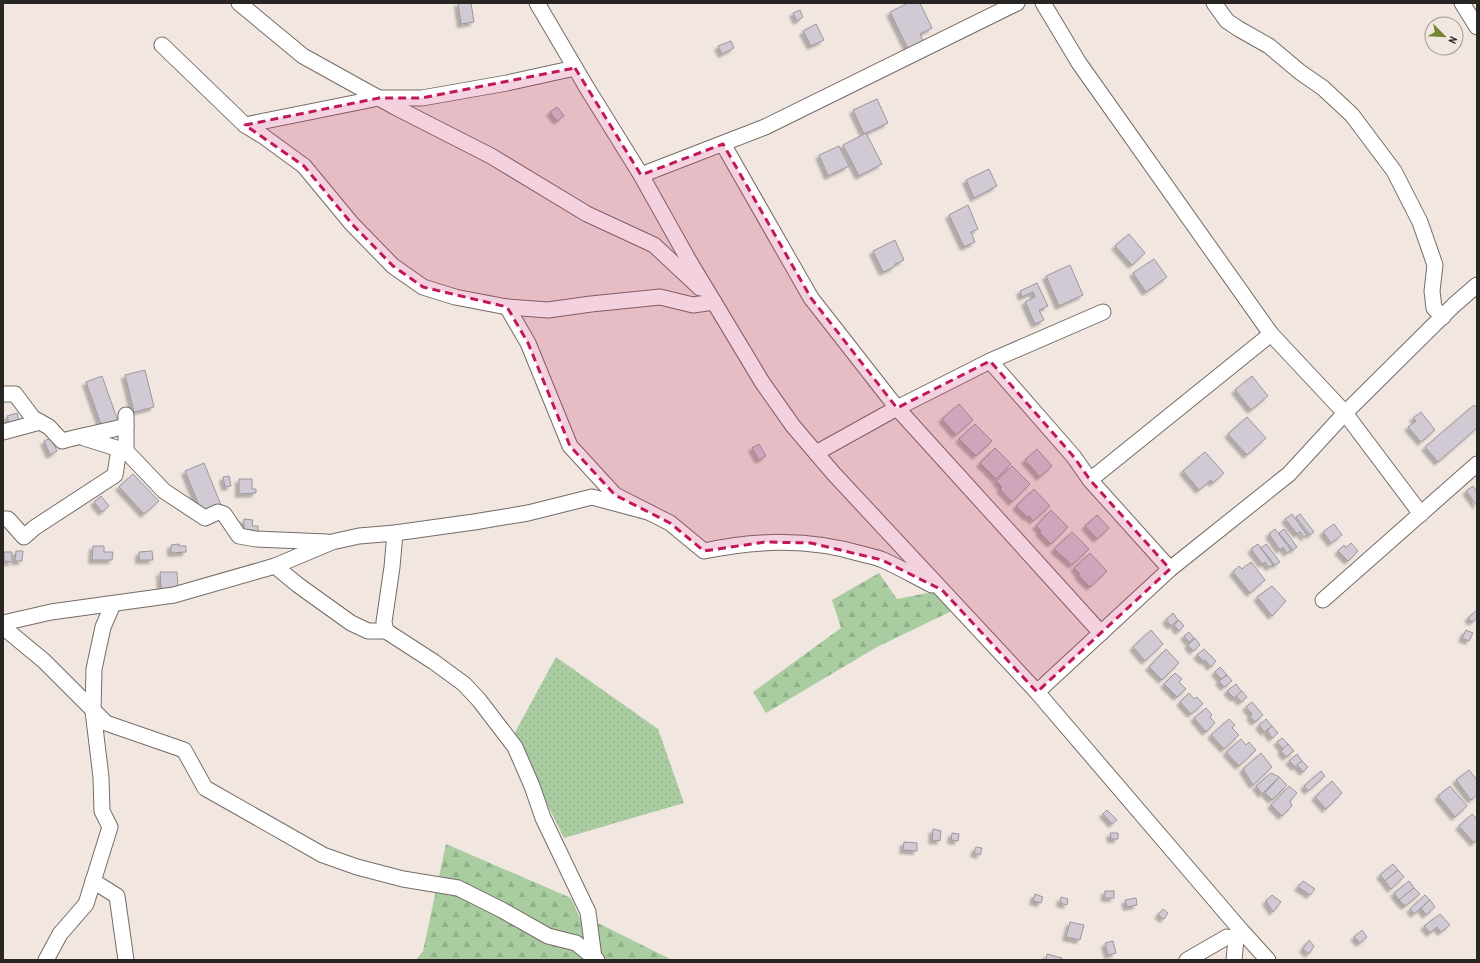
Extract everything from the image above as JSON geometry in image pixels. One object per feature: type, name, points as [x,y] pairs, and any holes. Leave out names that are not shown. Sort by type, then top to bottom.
[{"type":"street","points":[[239,3],[303,56],[379,98],[491,156],[587,214],[654,245],[714,302]]},
{"type":"street","points":[[537,3],[641,175],[762,382],[793,426],[1037,692],[1238,934],[1268,960]]},
{"type":"street","points":[[641,175],[765,127],[1018,3]]},
{"type":"street","points":[[1044,3],[1079,63],[1271,334],[1345,413],[1421,514]]},
{"type":"street","points":[[1214,3],[1227,21],[1269,46],[1300,72],[1323,88],[1352,115],[1394,171],[1420,222],[1435,265],[1432,291],[1434,308],[1443,317]]},
{"type":"street","points":[[1462,3],[1475,18]]},
{"type":"street","points":[[162,45],[245,126],[263,136],[304,166],[352,224],[393,266],[423,287],[455,297],[507,307],[548,310],[660,297],[693,305],[714,302]]},
{"type":"street","points":[[245,126],[379,98],[422,98],[507,83],[575,68]]},
{"type":"street","points":[[723,144],[811,298],[897,408],[1100,633]]},
{"type":"street","points":[[1037,692],[1170,569],[1289,474],[1345,413],[1477,285]]},
{"type":"street","points":[[507,307],[528,343],[570,446],[614,495],[670,523],[704,551],[735,545],[764,542],[811,543],[845,549],[882,560],[942,590]]},
{"type":"street","points":[[816,452],[897,408],[990,361],[1103,312]]},
{"type":"street","points":[[1090,480],[1271,334]]},
{"type":"street","points":[[990,361],[1074,457],[1090,480],[1170,569]]},
{"type":"street","points":[[3,394],[15,394],[33,418],[49,427],[62,441],[79,436],[103,433],[126,420],[123,450],[114,476],[34,528],[24,537],[8,519],[3,519]]},
{"type":"street","points":[[3,432],[40,422]]},
{"type":"street","points":[[79,436],[123,450],[164,491],[205,518],[218,512],[224,514],[239,536],[256,539],[332,542]]},
{"type":"street","points":[[1323,600],[1477,464]]},
{"type":"street","points":[[3,623],[50,612],[174,595],[276,566],[332,542],[359,536],[395,533],[528,513],[592,497],[648,512]]},
{"type":"street","points":[[386,631],[384,622],[395,533]]},
{"type":"street","points":[[276,566],[298,585],[351,623],[368,631],[386,631],[434,662],[464,684],[483,704],[515,747],[532,786],[543,818],[588,912],[596,959]]},
{"type":"street","points":[[46,960],[60,934],[86,904],[110,827],[102,811],[101,777],[94,711],[94,669],[103,627],[113,604]]},
{"type":"street","points":[[3,627],[44,661],[106,723],[184,750],[205,788],[324,855],[357,867],[403,879],[458,888],[502,910],[548,936],[576,943],[596,959]]},
{"type":"street","points":[[93,881],[117,896],[126,960]]},
{"type":"street","points":[[1188,960],[1227,937],[1238,934]]},
{"type":"street","points":[[1234,960],[1238,934]]},
{"type":"highlighted area","points":[[575,68],[641,175],[723,144],[811,298],[897,408],[990,361],[1074,457],[1090,480],[1170,569],[1037,692],[942,590],[882,560],[811,543],[765,542],[704,551],[670,523],[615,495],[570,446],[528,343],[507,307],[423,287],[393,266],[352,224],[304,166],[245,125],[379,98],[422,98]]},
{"type":"green space","points":[[879,573],[897,599],[942,590],[958,608],[877,647],[766,713],[753,692],[841,628],[832,600]]},
{"type":"green space","points":[[556,657],[658,729],[684,803],[564,838],[513,736]]},
{"type":"green space","points":[[446,844],[571,898],[583,925],[600,924],[672,960],[416,960],[423,951]]},
{"type":"building","points":[[458,3],[471,3],[474,22],[461,24]]},
{"type":"building","points":[[908,3],[920,3],[932,28],[920,34],[923,41],[908,49],[890,12]]},
{"type":"building","points":[[800,10],[803,17],[797,21],[793,13]]},
{"type":"building","points":[[816,24],[824,40],[811,46],[803,31]]},
{"type":"building","points":[[731,41],[734,48],[722,54],[718,46]]},
{"type":"building","points":[[877,99],[888,123],[864,134],[853,110]]},
{"type":"building","points":[[557,107],[564,116],[557,121],[550,112]]},
{"type":"building","points":[[866,133],[882,164],[859,176],[843,145]]},
{"type":"building","points":[[839,146],[849,166],[828,176],[819,155]]},
{"type":"building","points":[[989,169],[997,186],[974,198],[966,180]]},
{"type":"building","points":[[968,205],[978,229],[971,232],[975,242],[964,247],[949,215]]},
{"type":"building","points":[[1129,234],[1145,253],[1132,265],[1115,246]]},
{"type":"building","points":[[895,240],[904,260],[883,272],[873,251]]},
{"type":"building","points":[[1154,259],[1167,277],[1146,292],[1133,273]]},
{"type":"building","points":[[1070,265],[1083,295],[1059,306],[1046,276]]},
{"type":"building","points":[[1037,283],[1048,306],[1039,310],[1044,320],[1035,324],[1025,302],[1035,297],[1033,292],[1022,297],[1020,291]]},
{"type":"building","points":[[145,370],[154,407],[134,412],[125,375]]},
{"type":"building","points":[[102,376],[119,424],[103,430],[86,382]]},
{"type":"building","points":[[1252,376],[1268,396],[1251,410],[1235,390]]},
{"type":"building","points":[[959,404],[973,420],[956,435],[942,419]]},
{"type":"building","points":[[1474,405],[1477,408],[1477,428],[1438,462],[1425,447]]},
{"type":"building","points":[[1421,412],[1435,430],[1421,442],[1408,427],[1416,421],[1413,418]]},
{"type":"building","points":[[17,413],[20,424],[10,427],[7,416]]},
{"type":"building","points":[[1247,417],[1266,438],[1247,455],[1228,434]]},
{"type":"building","points":[[975,424],[992,441],[976,456],[959,439]]},
{"type":"building","points":[[51,438],[57,451],[50,455],[44,441]]},
{"type":"building","points":[[759,444],[766,456],[759,460],[752,448]]},
{"type":"building","points":[[995,448],[1011,464],[996,479],[980,463]]},
{"type":"building","points":[[1037,449],[1052,466],[1040,477],[1025,460]]},
{"type":"building","points":[[1205,452],[1224,473],[1213,483],[1211,480],[1199,490],[1183,471]]},
{"type":"building","points":[[204,463],[221,505],[202,513],[185,471]]},
{"type":"building","points":[[1012,466],[1030,484],[1012,502],[1000,489],[1002,487],[996,481]]},
{"type":"building","points":[[133,474],[159,501],[144,514],[119,487]]},
{"type":"building","points":[[229,476],[231,486],[225,487],[223,477]]},
{"type":"building","points":[[239,479],[252,479],[252,489],[256,489],[256,493],[239,494]]},
{"type":"building","points":[[1473,486],[1477,492],[1477,506],[1466,491]]},
{"type":"building","points":[[1034,489],[1050,506],[1033,521],[1016,506]]},
{"type":"building","points":[[101,496],[109,506],[102,512],[94,502]]},
{"type":"building","points":[[1051,510],[1068,527],[1051,544],[1039,532],[1041,531],[1036,526]]},
{"type":"building","points":[[1292,514],[1307,535],[1304,537],[1300,532],[1297,534],[1285,519]]},
{"type":"building","points":[[1300,514],[1314,532],[1310,535],[1296,517]]},
{"type":"building","points":[[1097,515],[1109,528],[1097,539],[1085,526]]},
{"type":"building","points":[[244,519],[253,520],[252,526],[258,526],[258,534],[244,534]]},
{"type":"building","points":[[1334,524],[1342,535],[1331,543],[1323,532]]},
{"type":"building","points":[[1275,529],[1291,550],[1287,553],[1283,547],[1280,550],[1269,534]]},
{"type":"building","points":[[1284,529],[1297,547],[1293,550],[1279,533]]},
{"type":"building","points":[[1072,532],[1089,549],[1072,565],[1054,549]]},
{"type":"building","points":[[1351,543],[1358,551],[1348,561],[1338,551],[1344,545],[1346,548]]},
{"type":"building","points":[[179,544],[179,546],[186,546],[186,552],[171,553],[171,545]]},
{"type":"building","points":[[1258,544],[1273,565],[1269,567],[1265,562],[1262,564],[1251,549]]},
{"type":"building","points":[[1266,544],[1280,562],[1275,565],[1261,548]]},
{"type":"building","points":[[93,546],[104,546],[104,552],[113,552],[112,560],[92,560]]},
{"type":"building","points":[[16,551],[23,551],[22,561],[15,561]]},
{"type":"building","points":[[152,551],[153,560],[139,560],[139,552]]},
{"type":"building","points":[[4,552],[12,552],[12,562],[4,561]]},
{"type":"building","points":[[1090,553],[1107,571],[1090,587],[1078,575],[1080,574],[1074,568]]},
{"type":"building","points":[[1251,562],[1265,580],[1250,593],[1233,572],[1239,566],[1242,569]]},
{"type":"building","points":[[160,572],[177,572],[178,588],[161,589]]},
{"type":"building","points":[[1272,586],[1286,601],[1272,616],[1257,597]]},
{"type":"building","points":[[1477,610],[1477,618],[1472,622],[1468,618]]},
{"type":"building","points":[[1173,613],[1178,620],[1171,626],[1166,620]]},
{"type":"building","points":[[1179,620],[1184,626],[1179,631],[1174,625]]},
{"type":"building","points":[[1151,630],[1163,644],[1145,661],[1133,647]]},
{"type":"building","points":[[1466,630],[1473,633],[1469,641],[1462,638]]},
{"type":"building","points":[[1189,632],[1194,638],[1189,642],[1184,636]]},
{"type":"building","points":[[1195,638],[1200,645],[1193,651],[1188,645]]},
{"type":"building","points":[[1166,649],[1179,663],[1162,680],[1149,667]]},
{"type":"building","points":[[1204,649],[1216,661],[1211,667],[1205,660],[1203,661],[1197,655]]},
{"type":"building","points":[[1220,667],[1227,675],[1221,679],[1215,672]]},
{"type":"building","points":[[1175,673],[1182,679],[1179,682],[1186,689],[1177,697],[1164,684]]},
{"type":"building","points":[[1227,675],[1232,681],[1224,687],[1219,681]]},
{"type":"building","points":[[1236,684],[1242,692],[1234,698],[1227,691]]},
{"type":"building","points":[[1242,691],[1247,697],[1241,702],[1236,696]]},
{"type":"building","points":[[1189,693],[1194,699],[1197,697],[1203,704],[1191,714],[1180,702]]},
{"type":"building","points":[[1252,702],[1263,715],[1255,722],[1250,716],[1252,714],[1246,707]]},
{"type":"building","points":[[1206,708],[1212,715],[1210,717],[1215,723],[1206,732],[1194,718]]},
{"type":"building","points":[[1229,719],[1235,725],[1232,728],[1239,735],[1224,749],[1211,735]]},
{"type":"building","points":[[1266,719],[1272,726],[1264,732],[1259,725]]},
{"type":"building","points":[[1272,726],[1278,733],[1272,738],[1267,731]]},
{"type":"building","points":[[1282,738],[1288,744],[1283,749],[1277,742]]},
{"type":"building","points":[[1241,739],[1246,745],[1249,742],[1256,750],[1239,766],[1226,752]]},
{"type":"building","points":[[1288,744],[1294,751],[1286,757],[1281,751]]},
{"type":"building","points":[[1261,753],[1272,767],[1253,785],[1243,769]]},
{"type":"building","points":[[1297,754],[1302,761],[1295,767],[1289,761]]},
{"type":"building","points":[[1302,761],[1308,767],[1303,772],[1297,765]]},
{"type":"building","points":[[1469,770],[1477,780],[1477,795],[1471,800],[1456,780]]},
{"type":"building","points":[[1321,771],[1325,776],[1308,791],[1304,786]]},
{"type":"building","points":[[1271,773],[1279,777],[1262,794],[1256,786]]},
{"type":"building","points":[[1279,777],[1287,785],[1272,800],[1265,793]]},
{"type":"building","points":[[1332,781],[1342,793],[1326,809],[1315,797]]},
{"type":"building","points":[[1289,786],[1297,793],[1290,801],[1292,806],[1282,816],[1271,805]]},
{"type":"building","points":[[1450,786],[1467,806],[1455,817],[1438,796]]},
{"type":"building","points":[[1107,810],[1117,820],[1112,824],[1103,814]]},
{"type":"building","points":[[1472,814],[1477,819],[1477,840],[1474,843],[1459,826]]},
{"type":"building","points":[[933,829],[941,831],[940,841],[932,840]]},
{"type":"building","points":[[952,833],[959,834],[958,841],[951,840]]},
{"type":"building","points":[[1110,833],[1118,833],[1118,839],[1111,839]]},
{"type":"building","points":[[904,842],[917,843],[917,851],[903,850]]},
{"type":"building","points":[[976,847],[982,848],[980,855],[974,853]]},
{"type":"building","points":[[1393,864],[1398,870],[1385,881],[1380,875]]},
{"type":"building","points":[[1398,870],[1404,877],[1391,889],[1385,881]]},
{"type":"building","points":[[1303,881],[1315,889],[1310,895],[1298,887]]},
{"type":"building","points":[[1409,881],[1414,888],[1399,900],[1394,893]]},
{"type":"building","points":[[1414,888],[1420,894],[1405,906],[1399,900]]},
{"type":"building","points":[[1105,891],[1114,891],[1114,898],[1105,898]]},
{"type":"building","points":[[1035,894],[1043,897],[1041,903],[1033,901]]},
{"type":"building","points":[[1272,895],[1281,902],[1273,912],[1266,901]]},
{"type":"building","points":[[1425,895],[1430,900],[1414,914],[1410,909]]},
{"type":"building","points":[[1061,897],[1068,899],[1067,905],[1060,903]]},
{"type":"building","points":[[1136,898],[1137,905],[1127,907],[1125,900]]},
{"type":"building","points":[[1430,900],[1435,907],[1426,915],[1421,908]]},
{"type":"building","points":[[1163,909],[1168,913],[1164,919],[1158,915]]},
{"type":"building","points":[[1440,914],[1450,925],[1441,932],[1437,927],[1430,933],[1424,926]]},
{"type":"building","points":[[1070,922],[1084,925],[1080,940],[1066,937]]},
{"type":"building","points":[[1362,930],[1367,937],[1360,943],[1354,937]]},
{"type":"building","points":[[1309,940],[1314,946],[1309,954],[1303,949]]},
{"type":"building","points":[[1113,941],[1116,953],[1108,955],[1105,943]]},
{"type":"building","points":[[1047,954],[1062,958],[1061,960],[1046,960]]}]
